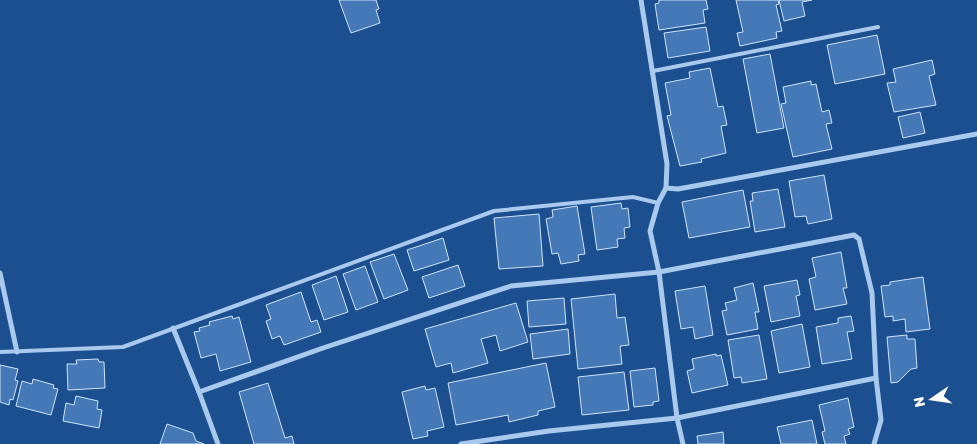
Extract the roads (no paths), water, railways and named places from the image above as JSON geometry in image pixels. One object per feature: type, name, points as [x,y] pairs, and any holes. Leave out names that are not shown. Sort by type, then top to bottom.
[{"type":"street","points":[[641,0],[666,164],[666,188],[658,203],[650,231],[658,272],[677,418],[683,444]]},
{"type":"street","points":[[666,188],[678,189],[977,134]]},
{"type":"street","points":[[199,392],[510,286],[658,272],[854,235],[859,240],[872,293],[876,378],[881,420],[874,444]]},
{"type":"street","points":[[0,273],[17,352]]},
{"type":"street","points":[[173,328],[218,444]]},
{"type":"street","points":[[461,444],[549,431],[677,418],[876,378]]},
{"type":"lane","points":[[653,71],[878,27]]},
{"type":"lane","points":[[0,352],[123,347],[494,211],[633,197],[658,203]]}]
